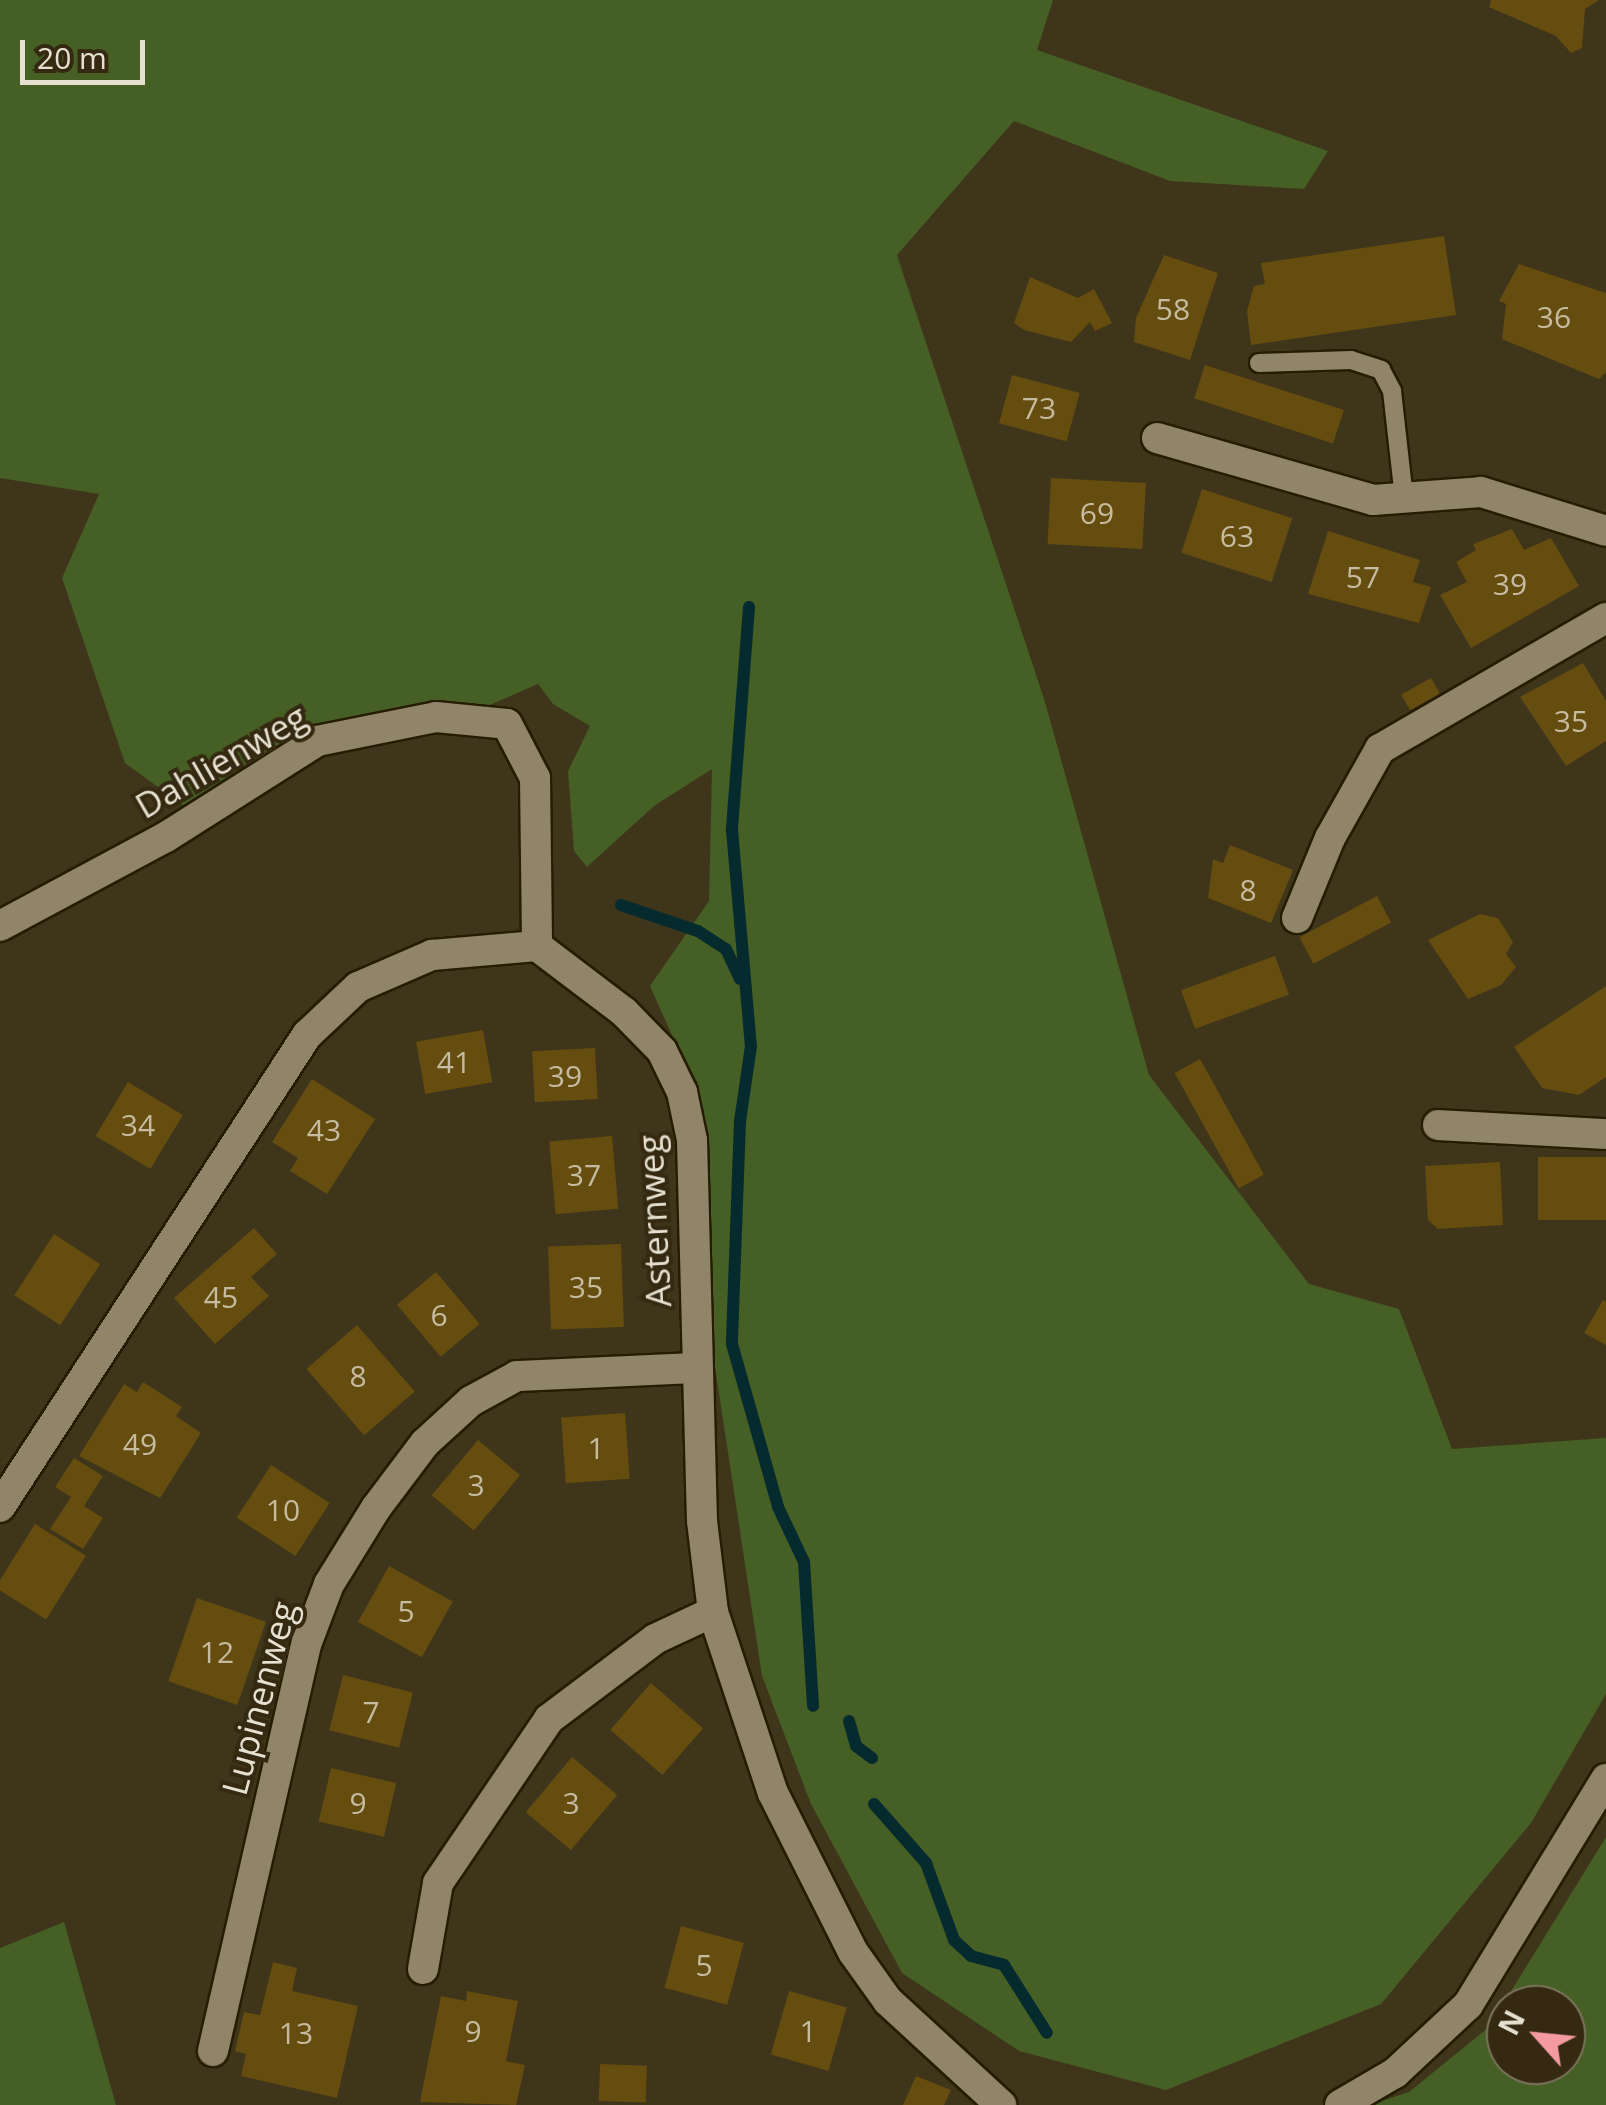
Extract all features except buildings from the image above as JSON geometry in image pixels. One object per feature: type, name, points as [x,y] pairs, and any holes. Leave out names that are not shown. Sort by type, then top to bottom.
[{"type":"street","points":[[1156,438],[1373,500],[1480,492],[1606,531]]},
{"type":"street","points":[[1298,918],[1330,838],[1380,749],[1606,618]]},
{"type":"street","name":"Dahlienweg","points":[[0,926],[166,837],[317,741],[436,717],[507,724],[536,778],[537,946]]},
{"type":"street","points":[[0,1507],[307,1035],[358,987],[432,955],[537,946]]},
{"type":"street","name":"Asternweg","points":[[537,946],[624,1012],[662,1051],[682,1092],[693,1158],[696,1368],[713,1612],[773,1793],[853,1952],[924,2042],[1001,2105]]},
{"type":"street","points":[[1438,1125],[1606,1134]]},
{"type":"street","name":"Lupinenweg","points":[[213,2051],[307,1642],[329,1584],[376,1508],[425,1442],[471,1401],[517,1376],[696,1368]]},
{"type":"street","points":[[423,1969],[438,1883],[549,1719],[655,1639],[713,1612]]},
{"type":"street","points":[[1340,2105],[1434,2042],[1468,2005],[1606,1779]]},
{"type":"lane","points":[[1260,363],[1351,360],[1381,370],[1392,391],[1404,498]]},
{"type":"green space","points":[[0,0],[1053,0],[1037,50],[1328,151],[1304,189],[1170,181],[1014,121],[897,255],[1045,702],[1149,1075],[1309,1284],[1399,1309],[1452,1449],[1606,1438],[1606,1694],[1531,1823],[1381,2004],[1166,2090],[1019,2051],[902,1973],[811,1804],[762,1676],[713,1354],[708,1150],[696,1089],[650,986],[709,901],[712,769],[654,806],[587,867],[574,851],[568,771],[590,726],[553,704],[538,684],[478,710],[355,734],[206,822],[125,763],[62,578],[99,494],[0,478]]},
{"type":"green space","points":[[1606,1837],[1606,2105],[1369,2105],[1409,2092],[1486,2029],[1486,2085],[1586,2085],[1586,1985],[1515,1985]]},
{"type":"green space","points":[[64,1922],[116,2105],[0,2105],[0,1948]]},
{"type":"waterway","points":[[749,607],[732,830],[751,1046],[740,1121],[732,1344],[778,1507],[804,1562],[813,1706]]},
{"type":"waterway","points":[[621,905],[698,931],[726,949],[740,979]]},
{"type":"waterway","points":[[849,1721],[856,1746],[872,1758]]},
{"type":"waterway","points":[[874,1804],[926,1863],[954,1940],[971,1956],[1004,1965],[1047,2033]]}]
